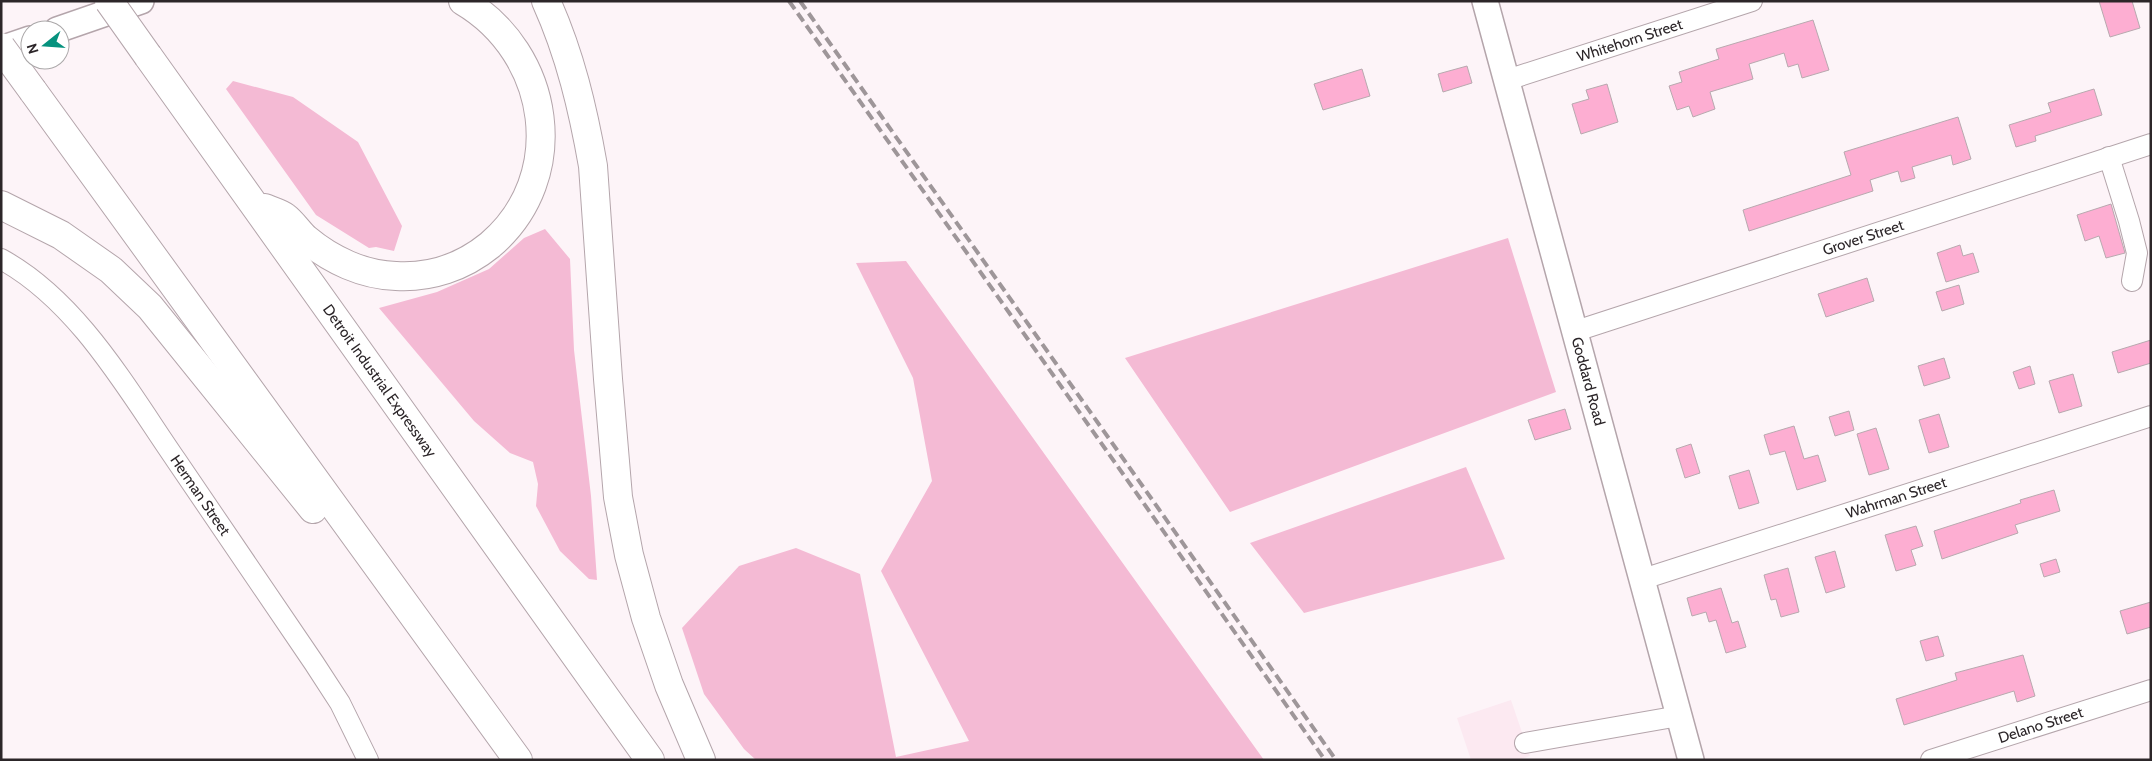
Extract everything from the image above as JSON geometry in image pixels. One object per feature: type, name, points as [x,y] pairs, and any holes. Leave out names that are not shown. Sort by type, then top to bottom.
[{"type":"highway","name":"Detroit Industrial Expressway","points":[[109,1],[650,760]]},
{"type":"highway","points":[[254,202],[285,217],[306,239],[328,255],[351,267],[395,276],[422,276],[446,270],[468,260],[503,234],[517,217],[531,191],[539,166],[542,145],[540,117],[534,90],[516,52],[502,33],[487,18],[463,1]]},
{"type":"highway","points":[[546,1],[572,70],[585,120],[593,166],[613,450],[618,497],[629,555],[646,618],[669,685],[701,760]]},
{"type":"highway","points":[[1,48],[518,760]]},
{"type":"highway","points":[[1,205],[68,240],[111,270],[150,308],[292,480],[404,631],[484,712]]},
{"type":"main road","points":[[70,26],[141,1]]},
{"type":"main road","name":"Goddard Road","points":[[1485,1],[1691,760]]},
{"type":"main road","points":[[1,48],[20,43]]},
{"type":"street","name":"Whitehorn Street","points":[[1507,80],[1752,1]]},
{"type":"street","name":"Grover Street","points":[[1576,331],[2151,144]]},
{"type":"street","points":[[2109,157],[2137,253],[2132,281]]},
{"type":"street","name":"Herman Street","points":[[1,259],[36,282],[64,307],[123,382],[340,703],[368,760]]},
{"type":"street","name":"Wahrman Street","points":[[1643,579],[2151,416]]},
{"type":"street","name":"Delano Street","points":[[1931,760],[2151,690]]},
{"type":"street","points":[[1526,743],[1679,716]]},
{"type":"shaded area","points":[[233,81],[293,97],[358,142],[402,226],[394,251],[376,247],[369,248],[316,215],[226,89]]},
{"type":"shaded area","points":[[545,229],[570,259],[574,350],[591,496],[597,580],[589,579],[560,551],[536,506],[538,484],[533,462],[510,453],[474,421],[379,308],[437,292],[489,269],[524,238]]},
{"type":"shaded area","points":[[1508,238],[1556,392],[1230,512],[1125,358]]},
{"type":"shaded area","points":[[906,261],[1264,760],[756,760],[744,749],[704,694],[682,628],[739,566],[796,548],[860,574],[896,757],[969,741],[881,571],[932,481],[913,378],[856,263]]},
{"type":"shaded area","points":[[1466,467],[1505,559],[1304,613],[1250,543]]},
{"type":"shaded area","points":[[1511,700],[1530,756],[1518,760],[1471,760],[1457,718]]},
{"type":"building","points":[[2099,1],[2132,1],[2140,28],[2110,37]]},
{"type":"building","points":[[1813,20],[1829,70],[1802,78],[1798,64],[1788,67],[1784,53],[1749,64],[1753,79],[1710,92],[1715,109],[1693,117],[1689,106],[1677,110],[1669,86],[1682,82],[1679,72],[1719,59],[1716,49]]},
{"type":"building","points":[[1467,66],[1472,83],[1443,92],[1438,74]]},
{"type":"building","points":[[1362,69],[1370,96],[1323,110],[1314,84]]},
{"type":"building","points":[[1607,84],[1618,122],[1581,134],[1572,104],[1589,99],[1586,90]]},
{"type":"building","points":[[2094,89],[2102,115],[2035,136],[2036,141],[2016,147],[2009,125],[2051,112],[2048,103]]},
{"type":"building","points":[[1958,117],[1971,159],[1953,165],[1951,155],[1912,167],[1915,178],[1901,182],[1898,171],[1870,180],[1873,191],[1749,231],[1743,210],[1851,175],[1844,152]]},
{"type":"building","points":[[2111,204],[2125,253],[2106,258],[2099,236],[2085,241],[2077,215]]},
{"type":"building","points":[[1960,245],[1963,256],[1973,253],[1979,272],[1946,282],[1937,253]]},
{"type":"building","points":[[1867,278],[1874,301],[1826,317],[1818,294]]},
{"type":"building","points":[[1959,285],[1964,304],[1942,311],[1936,292]]},
{"type":"building","points":[[2151,340],[2151,363],[2118,373],[2112,352]]},
{"type":"building","points":[[1944,358],[1950,378],[1924,386],[1918,366]]},
{"type":"building","points":[[2030,366],[2035,384],[2019,389],[2013,372]]},
{"type":"building","points":[[2073,374],[2082,406],[2059,413],[2049,381]]},
{"type":"building","points":[[1565,409],[1571,429],[1535,440],[1528,420]]},
{"type":"building","points":[[1849,411],[1854,430],[1835,436],[1829,417]]},
{"type":"building","points":[[1939,414],[1949,447],[1929,453],[1919,420]]},
{"type":"building","points":[[1794,426],[1804,459],[1818,455],[1826,481],[1797,490],[1785,451],[1770,455],[1764,435]]},
{"type":"building","points":[[1876,428],[1889,469],[1869,475],[1857,434]]},
{"type":"building","points":[[1691,444],[1700,473],[1685,478],[1676,449]]},
{"type":"building","points":[[1749,470],[1759,503],[1739,509],[1729,476]]},
{"type":"building","points":[[2054,490],[2060,511],[2015,525],[2018,533],[1942,559],[1934,531],[2021,503],[2020,500]]},
{"type":"building","points":[[1916,526],[1923,546],[1911,550],[1916,565],[1896,571],[1885,535]]},
{"type":"building","points":[[1835,551],[1845,587],[1826,593],[1815,557]]},
{"type":"building","points":[[2056,559],[2060,572],[2044,577],[2040,564]]},
{"type":"building","points":[[1788,568],[1799,612],[1781,617],[1776,599],[1771,600],[1764,575]]},
{"type":"building","points":[[1721,588],[1732,623],[1738,621],[1746,647],[1726,653],[1716,620],[1709,622],[1706,612],[1692,616],[1687,598]]},
{"type":"building","points":[[2151,602],[2151,627],[2127,634],[2120,611]]},
{"type":"building","points":[[1938,636],[1944,656],[1926,661],[1920,641]]},
{"type":"building","points":[[2023,655],[2035,696],[2017,702],[2014,691],[1904,725],[1896,699],[1957,680],[1955,673]]},
{"type":"railway","points":[[789,1],[1325,760]]},
{"type":"railway","points":[[800,1],[1336,760]]}]
